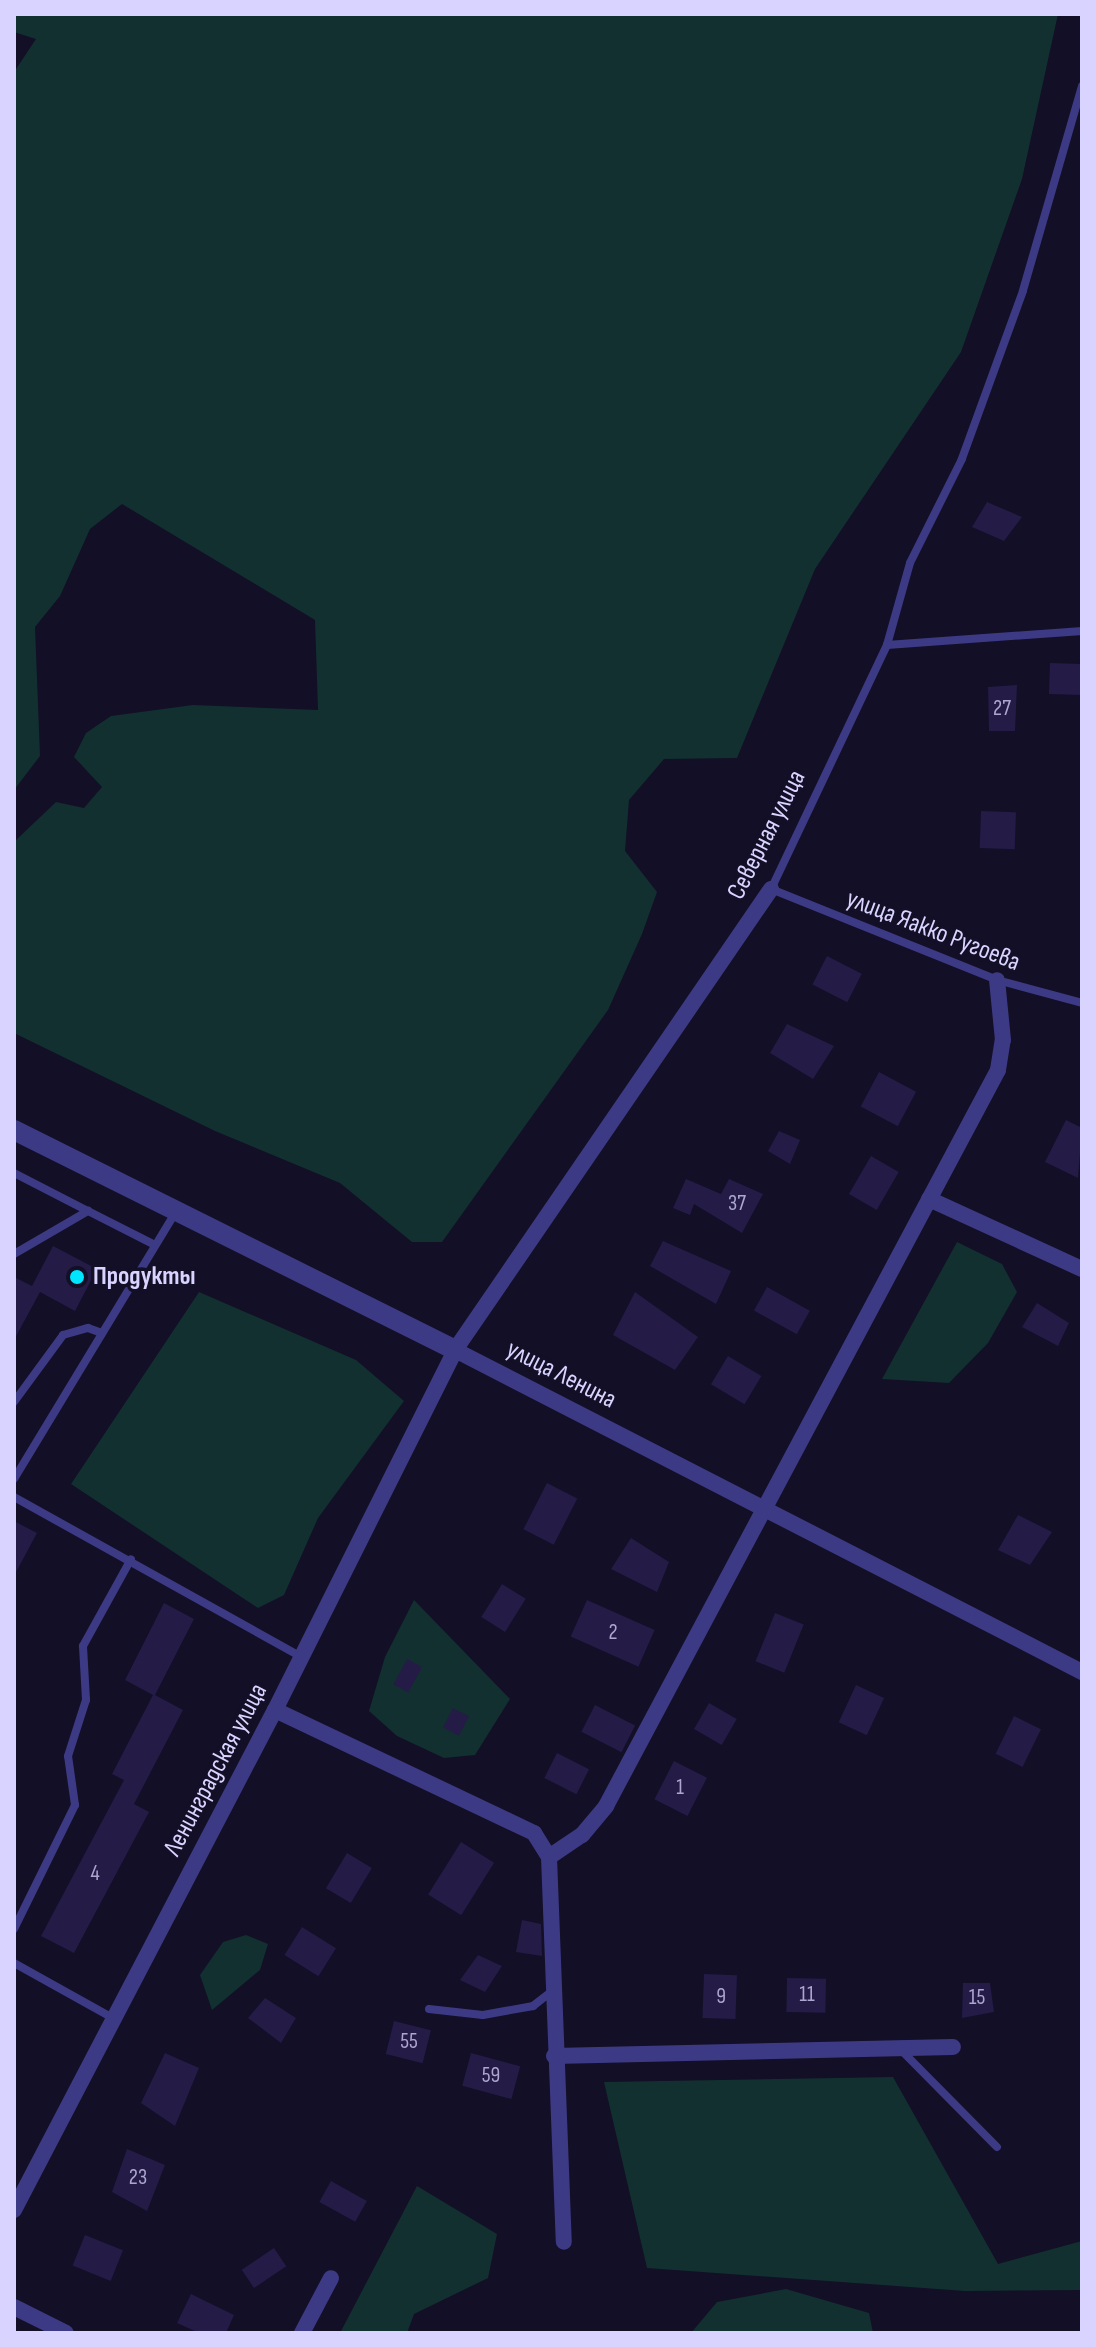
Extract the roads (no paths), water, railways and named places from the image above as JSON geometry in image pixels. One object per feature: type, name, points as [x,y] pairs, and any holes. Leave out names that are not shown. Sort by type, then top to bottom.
[{"type":"street","name":"Северная улица","points":[[455,1350],[771,889]]},
{"type":"street","points":[[549,1857],[582,1835],[606,1806],[998,1070],[1003,1040],[997,980]]},
{"type":"street","name":"улица Ленина","points":[[14,1130],[765,1507],[1082,1672]]},
{"type":"street","points":[[929,1199],[1082,1269]]},
{"type":"street","name":"Ленинградская улица","points":[[14,2210],[275,1710],[455,1350]]},
{"type":"street","points":[[275,1710],[534,1833],[549,1857],[551,1992],[564,2242]]},
{"type":"street","points":[[554,2056],[953,2047]]},
{"type":"street","points":[[302,2333],[331,2278]]},
{"type":"street","points":[[14,2307],[66,2333]]},
{"type":"lane","name":"Северная улица","points":[[771,889],[887,645],[910,563],[962,459],[1023,291],[1082,86]]},
{"type":"lane","points":[[887,645],[1082,631]]},
{"type":"lane","name":"улица Яакко Ругоева","points":[[771,889],[997,980],[1082,1003]]},
{"type":"lane","points":[[14,1173],[151,1243]]},
{"type":"lane","points":[[14,1254],[88,1211]]},
{"type":"lane","points":[[14,1479],[102,1333],[151,1243],[176,1212]]},
{"type":"lane","points":[[14,1402],[63,1335],[88,1328],[102,1333]]},
{"type":"lane","points":[[14,1497],[131,1559],[301,1657]]},
{"type":"lane","points":[[14,1929],[75,1805],[68,1756],[86,1700],[83,1646],[131,1559]]},
{"type":"lane","points":[[14,1963],[113,2018]]},
{"type":"lane","points":[[429,2009],[483,2015],[533,2006],[551,1992]]},
{"type":"lane","points":[[898,2046],[997,2147]]},
{"type":"place","name":"Продукты","points":[[77,1277]]}]
